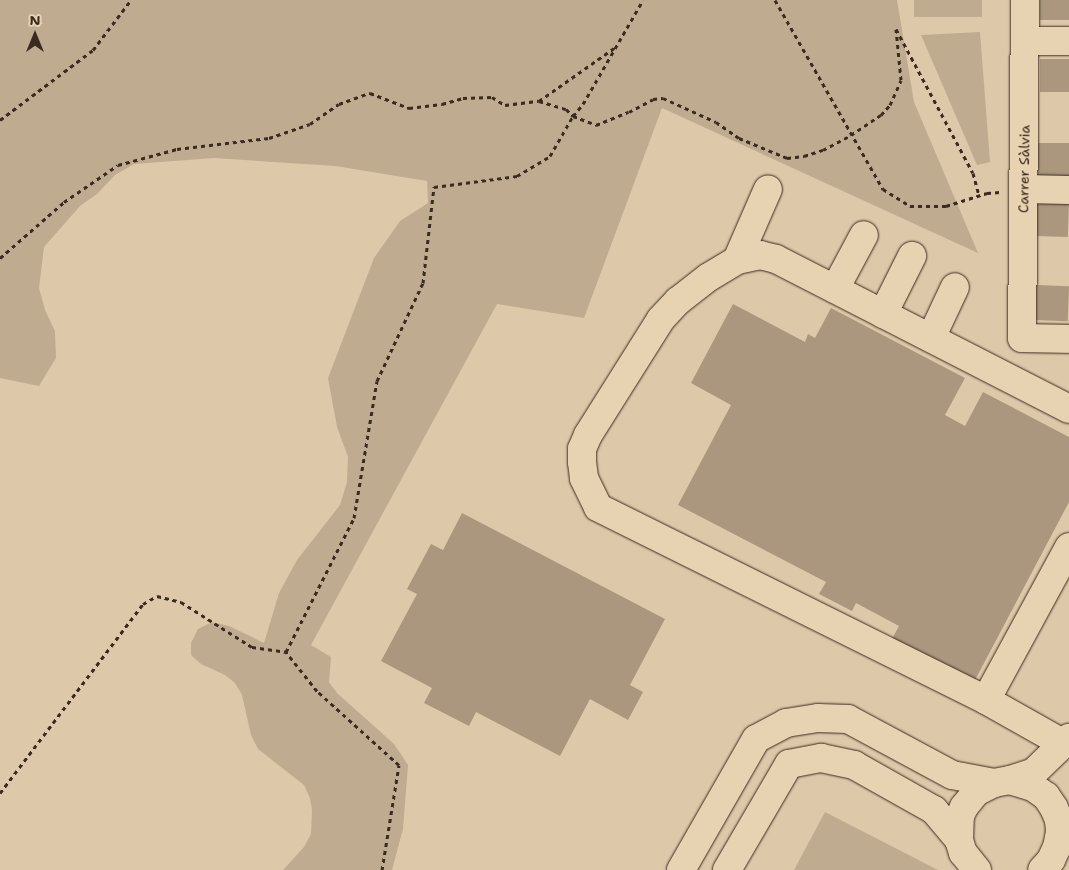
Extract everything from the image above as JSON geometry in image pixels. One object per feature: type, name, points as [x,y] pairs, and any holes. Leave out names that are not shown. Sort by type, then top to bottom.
[{"type":"street","name":"Carrer Sàlvia","points":[[1025,0],[1022,338],[1069,339]]},
{"type":"street","points":[[1025,40],[1069,41]]},
{"type":"street","points":[[737,260],[768,189]]},
{"type":"street","points":[[1023,190],[1069,190]]},
{"type":"street","points":[[835,289],[864,235]]},
{"type":"street","points":[[1061,746],[986,700],[598,507],[590,492],[583,470],[582,449],[588,435],[661,319],[686,295],[737,260],[760,255],[776,259],[1069,409]]},
{"type":"street","points":[[883,314],[912,256]]},
{"type":"street","points":[[930,338],[955,287]]},
{"type":"street","points":[[986,700],[1069,547]]},
{"type":"street","points":[[681,870],[756,739],[786,723],[818,718],[848,719],[952,775],[1033,787],[1046,796],[1054,808],[1060,832],[1057,847],[1051,860],[1042,870]]},
{"type":"street","points":[[977,870],[962,853],[959,840],[958,828],[964,808],[976,792],[1034,772],[1061,746]]},
{"type":"street","points":[[1046,796],[1045,777],[1061,746]]},
{"type":"street","points":[[727,870],[789,764],[821,758],[854,765],[934,810],[959,840]]},
{"type":"path","points":[[0,120],[93,50],[131,0]]},
{"type":"path","points":[[286,652],[354,518],[377,382],[423,283],[434,187],[517,176],[550,156],[573,116],[583,104],[643,0]]},
{"type":"path","points":[[775,0],[883,190],[910,206],[946,206],[979,196],[1023,190]]},
{"type":"path","points":[[0,258],[64,202],[118,165],[177,149],[269,138],[310,124],[339,104],[370,93],[409,108],[442,104],[463,98],[492,97],[505,106],[539,101],[566,109],[573,116],[596,124],[629,112],[653,99],[663,98],[716,122],[739,138],[787,158],[822,150],[851,135],[881,115],[890,105],[901,80],[896,29],[974,173],[979,196]]},
{"type":"path","points":[[539,101],[617,46]]},
{"type":"path","points":[[0,793],[143,604],[158,596],[181,602],[252,647],[286,652],[318,691],[400,765],[382,870]]},
{"type":"shaded area","points":[[0,0],[897,0],[914,102],[978,253],[662,108],[584,318],[497,304],[311,645],[331,657],[329,682],[337,693],[394,744],[408,765],[403,829],[392,870],[283,870],[304,847],[311,834],[312,810],[310,798],[304,785],[258,749],[251,735],[242,695],[235,683],[225,675],[201,664],[191,655],[191,643],[198,629],[212,622],[229,626],[264,643],[279,593],[297,560],[340,505],[347,482],[348,457],[337,427],[328,378],[374,258],[400,221],[428,203],[427,181],[335,166],[214,158],[134,164],[115,175],[97,194],[80,206],[44,247],[39,288],[45,310],[55,331],[56,358],[39,386],[0,378]]},
{"type":"shaded area","points":[[914,0],[982,0],[982,17],[914,17]]},
{"type":"shaded area","points":[[980,32],[990,162],[977,165],[921,35]]},
{"type":"shaded area","points":[[825,812],[938,870],[794,870]]},
{"type":"building","points":[[1040,0],[1069,0],[1069,20],[1040,20]]},
{"type":"building","points":[[1040,59],[1069,59],[1069,92],[1040,92]]},
{"type":"building","points":[[1038,143],[1069,143],[1069,177],[1038,177]]},
{"type":"building","points":[[1037,201],[1069,202],[1068,237],[1036,236]]},
{"type":"building","points":[[1036,285],[1069,286],[1068,321],[1035,320]]},
{"type":"building","points":[[733,304],[805,342],[808,334],[815,338],[831,308],[965,378],[945,415],[965,426],[983,392],[1069,437],[1069,502],[974,682],[892,639],[899,626],[856,603],[852,611],[819,594],[826,582],[678,505],[731,405],[691,383]]},
{"type":"building","points":[[462,513],[665,619],[630,685],[643,692],[628,720],[590,699],[560,756],[476,712],[469,726],[424,703],[432,688],[381,661],[417,594],[407,589],[431,544],[443,550]]}]
